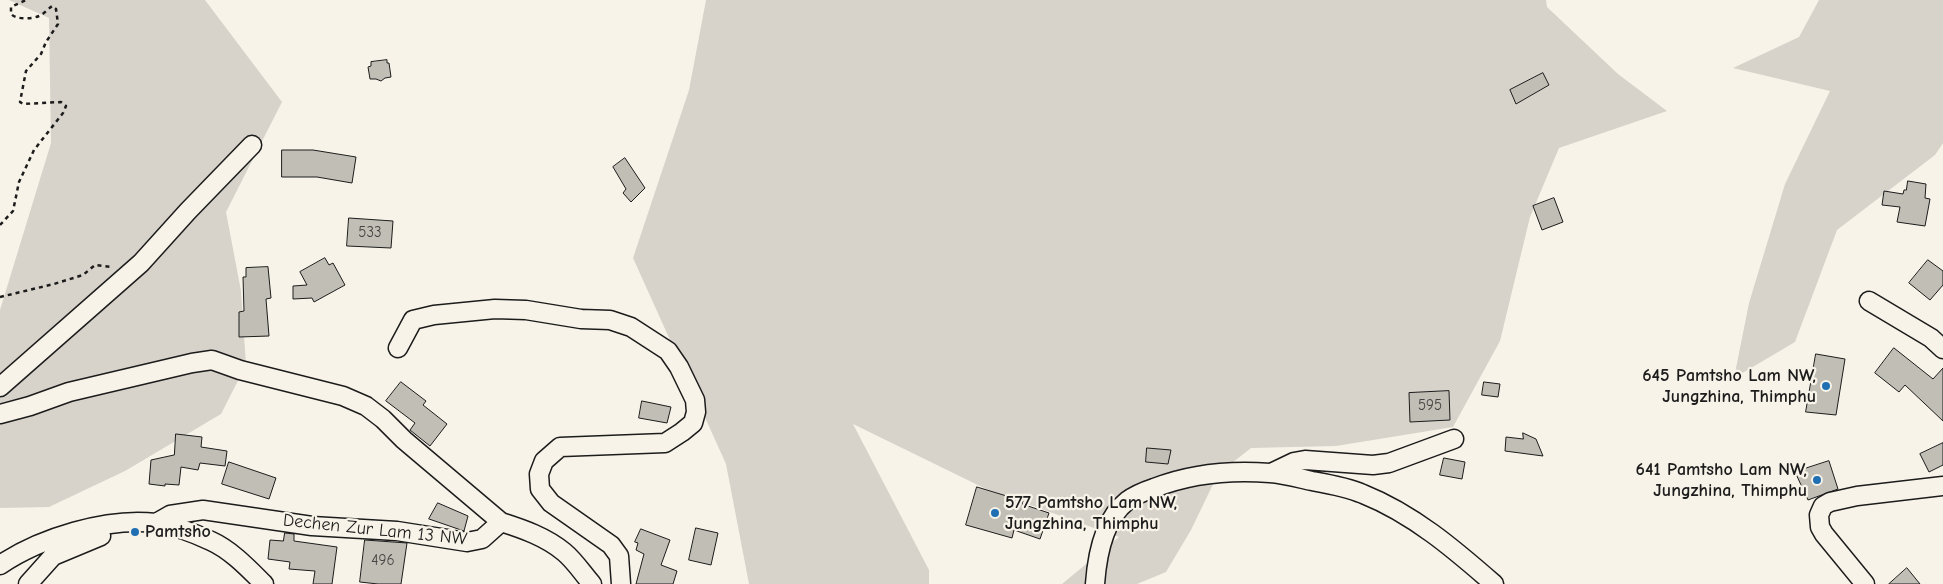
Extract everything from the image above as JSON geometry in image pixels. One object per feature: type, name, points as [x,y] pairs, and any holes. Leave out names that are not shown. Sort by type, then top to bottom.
[{"type":"street","points":[[0,387],[134,270],[252,145]]},
{"type":"street","points":[[1869,301],[1931,338],[1943,349]]},
{"type":"street","points":[[398,348],[413,320],[434,315],[495,309],[526,310],[581,319],[610,320],[631,327],[668,351],[680,367],[695,400],[696,412],[693,423],[665,442],[560,447],[544,461],[538,474],[540,489],[551,503],[611,545],[619,556],[621,584]]},
{"type":"street","name":"Dechen Zur Lam 13 NW","points":[[0,414],[69,392],[212,360],[240,370],[343,396],[366,406],[501,522],[482,539],[467,542],[397,531],[312,526],[203,510],[170,515],[156,523]]},
{"type":"street","points":[[1271,473],[1294,462],[1305,460],[1374,465],[1389,463],[1454,439]]},
{"type":"street","points":[[1095,584],[1096,565],[1102,543],[1118,510],[1127,501],[1141,493],[1182,479],[1233,473],[1271,473],[1362,493],[1416,521],[1494,584]]},
{"type":"street","points":[[1865,584],[1820,527],[1819,515],[1823,506],[1836,500],[1857,496],[1943,486]]},
{"type":"street","points":[[501,522],[527,530],[556,546],[566,553],[592,584]]},
{"type":"street","points":[[28,584],[53,556],[100,536],[134,532],[137,523]]},
{"type":"street","points":[[0,565],[12,557],[71,533],[99,526],[156,523],[212,541],[228,550],[264,584]]},
{"type":"path","points":[[0,225],[13,210],[19,182],[34,150],[64,113],[66,106],[61,102],[47,104],[23,104],[20,102],[26,71],[41,54],[46,42],[58,24],[56,9],[52,6],[39,16],[14,17],[11,14],[11,7],[26,0]]},
{"type":"path","points":[[0,296],[54,284],[83,275],[95,265],[134,270]]},
{"type":"shaded area","points":[[9,0],[205,0],[282,102],[226,212],[241,291],[246,365],[221,414],[125,471],[49,507],[0,508],[0,310],[51,143],[49,18]]},
{"type":"shaded area","points":[[706,0],[1546,0],[1547,7],[1618,74],[1667,111],[1559,148],[1530,217],[1500,341],[1453,427],[1336,446],[1251,448],[1218,474],[1191,530],[1166,572],[1137,584],[1062,584],[1119,537],[986,489],[853,424],[929,570],[929,584],[749,584],[726,464],[633,258],[689,90]]},
{"type":"shaded area","points":[[1819,0],[1943,0],[1943,143],[1935,155],[1837,230],[1795,342],[1734,378],[1749,303],[1785,184],[1830,91],[1733,68],[1799,37]]},
{"type":"building","points":[[387,60],[391,77],[381,81],[370,79],[368,67],[371,66],[371,62]]},
{"type":"building","points":[[1543,73],[1549,85],[1516,104],[1510,90]]},
{"type":"building","points":[[282,150],[313,150],[356,157],[352,183],[317,177],[282,177]]},
{"type":"building","points":[[625,158],[645,188],[631,202],[623,193],[626,189],[613,167]]},
{"type":"building","points":[[1908,181],[1926,184],[1925,198],[1930,199],[1925,226],[1897,222],[1900,207],[1882,205],[1884,191],[1903,194]]},
{"type":"building","points":[[1554,198],[1563,222],[1542,230],[1533,206]]},
{"type":"building","points":[[349,218],[393,221],[391,248],[347,246]]},
{"type":"building","points":[[325,258],[329,265],[333,263],[345,285],[314,302],[312,298],[293,299],[293,286],[307,285],[300,272]]},
{"type":"building","points":[[1928,260],[1943,271],[1943,285],[1930,300],[1909,283]]},
{"type":"building","points":[[268,267],[271,298],[266,299],[269,336],[239,337],[239,312],[244,311],[243,277],[246,277],[246,268]]},
{"type":"building","points":[[1894,348],[1933,379],[1943,368],[1943,421],[1905,385],[1899,392],[1875,373]]},
{"type":"building","name":"645 Pamtsho Lam NW, Jungzhina, Thimphu","points":[[1816,354],[1845,359],[1836,415],[1806,412]]},
{"type":"building","points":[[401,382],[426,401],[423,405],[447,424],[430,446],[410,430],[415,423],[386,401]]},
{"type":"building","points":[[1484,382],[1500,384],[1498,397],[1482,395]]},
{"type":"building","points":[[1449,391],[1450,420],[1410,422],[1409,393]]},
{"type":"building","points":[[642,401],[671,407],[667,423],[639,418]]},
{"type":"building","points":[[1523,433],[1536,439],[1543,456],[1505,451],[1506,437],[1523,439]]},
{"type":"building","points":[[176,434],[202,437],[201,447],[227,451],[225,466],[200,463],[198,470],[181,467],[179,485],[149,484],[151,460],[174,455]]},
{"type":"building","points":[[1943,443],[1943,465],[1929,472],[1920,454]]},
{"type":"building","points":[[1147,448],[1171,450],[1168,464],[1146,462]]},
{"type":"building","points":[[1444,458],[1465,462],[1462,479],[1440,475]]},
{"type":"building","name":"641 Pamtsho Lam NW, Jungzhina, Thimphu","points":[[1829,461],[1838,489],[1808,500],[1795,472]]},
{"type":"building","points":[[229,462],[276,478],[269,499],[222,484]]},
{"type":"building","name":"577 Pamtsho Lam NW, Jungzhina, Thimphu","points":[[977,487],[1023,501],[1022,504],[1049,513],[1040,539],[1014,530],[1012,538],[966,525]]},
{"type":"building","points":[[438,503],[468,516],[464,531],[429,519]]},
{"type":"building","points":[[696,528],[718,533],[711,565],[689,560]]},
{"type":"building","points":[[641,529],[670,540],[661,565],[677,571],[673,584],[636,584],[644,554],[636,550],[638,543],[635,542]]},
{"type":"building","points":[[285,533],[294,534],[294,541],[337,547],[332,584],[313,584],[315,571],[289,569],[290,562],[268,559],[270,540],[283,541]]},
{"type":"building","points":[[365,540],[407,543],[401,584],[360,582]]},
{"type":"building","points":[[1907,568],[1920,584],[1889,584]]},
{"type":"place","name":"645 Pamtsho Lam NW, Jungzhina, Thimphu","points":[[1826,386]]},
{"type":"place","name":"641 Pamtsho Lam NW, Jungzhina, Thimphu","points":[[1817,480]]},
{"type":"place","name":"577 Pamtsho Lam NW, Jungzhina, Thimphu","points":[[995,513]]},
{"type":"place","name":"Pamtsho","points":[[135,532]]}]
